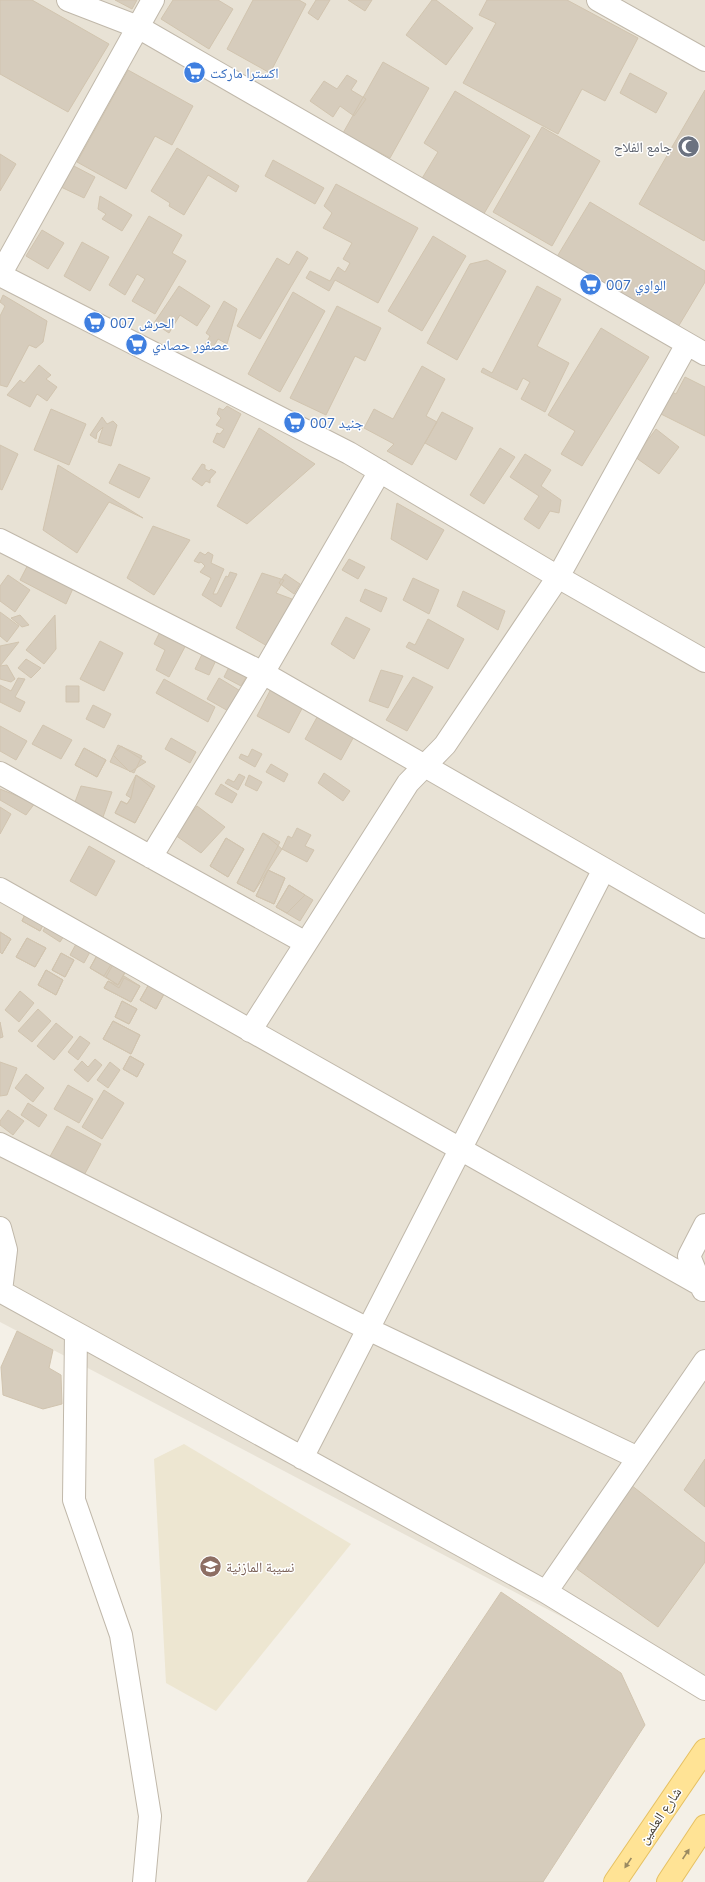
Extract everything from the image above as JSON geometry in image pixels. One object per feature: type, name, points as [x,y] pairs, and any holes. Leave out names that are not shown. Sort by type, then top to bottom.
[{"type":"main road","name":"شارع العلمين","points":[[615,1882],[705,1750]]},
{"type":"main road","points":[[668,1882],[705,1826]]},
{"type":"street","points":[[68,0],[138,27],[696,349],[558,577],[445,745],[408,783],[250,1031]]},
{"type":"street","points":[[153,0],[0,275],[349,453],[558,577],[705,661]]},
{"type":"street","points":[[598,0],[702,52]]},
{"type":"street","points":[[151,857],[263,673],[380,471]]},
{"type":"street","points":[[0,540],[263,673],[705,927]]},
{"type":"street","points":[[0,773],[306,944]]},
{"type":"street","points":[[302,1458],[604,869]]},
{"type":"street","points":[[0,889],[460,1149],[703,1290]]},
{"type":"street","points":[[0,1144],[368,1329],[638,1458]]},
{"type":"street","points":[[703,1290],[689,1256],[705,1225]]},
{"type":"street","points":[[0,1228],[6,1250],[0,1291],[546,1592],[705,1689]]},
{"type":"street","points":[[76,1332],[74,1500],[121,1635],[150,1816],[144,1882]]},
{"type":"street","points":[[546,1592],[705,1361]]},
{"type":"shaded area","points":[[0,0],[705,0],[705,1692],[0,1322]]},
{"type":"shaded area","points":[[184,1444],[351,1544],[216,1711],[166,1683],[154,1459]]},
{"type":"building","points":[[0,0],[32,0],[109,44],[68,112],[0,74]]},
{"type":"building","points":[[115,0],[137,0],[132,9]]},
{"type":"building","points":[[173,0],[218,0],[233,9],[209,49],[161,19]]},
{"type":"building","points":[[253,0],[299,0],[306,4],[270,73],[227,49]]},
{"type":"building","points":[[316,0],[330,0],[318,20],[308,13]]},
{"type":"building","points":[[348,0],[372,0],[365,11]]},
{"type":"building","points":[[432,0],[436,0],[473,28],[446,65],[406,35]]},
{"type":"building","points":[[487,0],[567,0],[638,38],[605,101],[582,89],[558,134],[463,83],[496,23],[479,15]]},
{"type":"building","points":[[383,62],[429,88],[390,158],[343,133]]},
{"type":"building","points":[[128,70],[193,106],[172,145],[155,136],[126,189],[77,162]]},
{"type":"building","points":[[630,73],[667,93],[656,113],[620,93]]},
{"type":"building","points":[[347,75],[357,81],[351,90],[366,99],[354,116],[340,106],[333,117],[310,101],[324,81],[337,89]]},
{"type":"building","name":"جامع الفلاح","points":[[705,90],[705,239],[704,241],[639,204]]},
{"type":"building","points":[[455,91],[530,136],[482,217],[421,180],[438,152],[424,143]]},
{"type":"building","points":[[542,127],[600,161],[552,246],[493,212]]},
{"type":"building","points":[[177,148],[239,186],[236,192],[208,175],[184,215],[169,206],[170,203],[151,191]]},
{"type":"building","points":[[0,154],[16,164],[0,191]]},
{"type":"building","points":[[273,160],[324,188],[315,204],[265,176]]},
{"type":"building","points":[[72,165],[95,177],[84,198],[61,187]]},
{"type":"building","points":[[336,184],[418,228],[378,303],[335,280],[329,291],[306,278],[310,271],[330,281],[338,267],[345,272],[350,263],[343,259],[352,243],[323,228],[332,213],[324,206]]},
{"type":"building","points":[[100,196],[132,215],[122,231],[102,219],[106,214],[98,209]]},
{"type":"building","points":[[590,202],[705,271],[705,282],[675,332],[555,260]]},
{"type":"building","points":[[149,216],[182,235],[172,253],[186,261],[155,314],[132,301],[145,279],[137,274],[125,295],[109,285]]},
{"type":"building","points":[[42,230],[64,243],[48,269],[26,256]]},
{"type":"building","points":[[433,236],[466,256],[422,331],[388,311]]},
{"type":"building","points":[[82,242],[109,257],[90,291],[64,276]]},
{"type":"building","points":[[297,251],[308,258],[260,339],[237,326],[277,258],[289,265]]},
{"type":"building","points":[[487,260],[506,271],[457,360],[427,343],[470,264]]},
{"type":"building","points":[[179,286],[210,306],[197,326],[180,315],[169,333],[154,323]]},
{"type":"building","points":[[537,286],[561,299],[537,346],[569,363],[545,412],[521,399],[530,382],[523,378],[517,390],[481,372],[483,368],[492,373]]},
{"type":"building","points":[[293,292],[325,311],[280,392],[248,374]]},
{"type":"building","points":[[3,295],[47,321],[43,342],[36,348],[29,345],[7,387],[0,385],[0,316],[5,306],[0,302]]},
{"type":"building","points":[[224,301],[237,309],[227,344],[218,339],[212,349],[205,345],[210,336],[206,333]]},
{"type":"building","points":[[337,306],[381,328],[365,361],[355,356],[326,415],[290,398]]},
{"type":"building","points":[[601,328],[649,357],[582,466],[561,454],[575,431],[548,415]]},
{"type":"building","points":[[39,365],[51,375],[46,379],[57,387],[47,401],[37,394],[30,407],[7,395],[20,380],[24,383]]},
{"type":"building","points":[[422,366],[445,379],[426,416],[437,422],[412,465],[387,451],[394,444],[364,428],[374,409],[393,419]]},
{"type":"building","points":[[685,377],[705,387],[705,436],[659,413],[670,391],[676,394]]},
{"type":"building","points":[[227,406],[241,414],[224,448],[213,442],[217,433],[220,434],[224,429],[216,425],[221,418],[217,414],[219,408],[223,410]]},
{"type":"building","points":[[51,409],[86,424],[69,465],[34,450]]},
{"type":"building","points":[[442,412],[473,428],[456,460],[425,443]]},
{"type":"building","points":[[102,417],[107,424],[113,421],[117,425],[111,446],[98,442],[103,427],[97,433],[96,439],[90,435]]},
{"type":"building","points":[[259,428],[315,464],[247,524],[217,506]]},
{"type":"building","points":[[656,429],[679,447],[659,474],[635,457]]},
{"type":"building","points":[[0,445],[18,454],[2,490],[0,489]]},
{"type":"building","points":[[500,448],[515,457],[484,504],[470,495]]},
{"type":"building","points":[[525,454],[551,470],[541,486],[561,500],[559,513],[550,511],[539,529],[524,519],[539,496],[510,477]]},
{"type":"building","points":[[119,464],[150,478],[139,498],[109,483]]},
{"type":"building","points":[[202,464],[205,465],[205,469],[209,471],[211,469],[216,472],[210,479],[210,483],[206,481],[202,486],[192,479]]},
{"type":"building","points":[[58,465],[143,518],[109,502],[77,553],[43,530]]},
{"type":"building","points":[[397,503],[444,530],[427,560],[391,539]]},
{"type":"building","points":[[153,526],[190,540],[154,595],[127,578]]},
{"type":"building","points":[[200,552],[205,555],[208,552],[213,555],[211,563],[224,569],[213,594],[217,594],[226,576],[228,577],[230,572],[237,574],[221,607],[202,595],[211,578],[200,572],[205,566],[201,562],[199,563],[194,561]]},
{"type":"building","points":[[34,553],[80,573],[66,604],[20,580]]},
{"type":"building","points":[[349,559],[365,567],[358,579],[342,570]]},
{"type":"building","points":[[262,573],[284,580],[276,593],[292,599],[269,647],[236,628]]},
{"type":"building","points":[[285,574],[300,584],[294,594],[279,583]]},
{"type":"building","points":[[8,575],[30,590],[15,612],[0,601],[0,586]]},
{"type":"building","points":[[413,578],[439,590],[429,614],[403,600]]},
{"type":"building","points":[[365,589],[387,598],[381,612],[360,601]]},
{"type":"building","points":[[463,591],[505,611],[498,630],[457,606]]},
{"type":"building","points":[[0,612],[19,626],[7,642],[0,636]]},
{"type":"building","points":[[20,615],[29,625],[22,627],[11,618]]},
{"type":"building","points":[[55,615],[56,649],[44,664],[26,650]]},
{"type":"building","points":[[346,617],[370,629],[354,659],[331,644]]},
{"type":"building","points":[[428,619],[464,639],[448,669],[406,647],[409,642],[415,645]]},
{"type":"building","points":[[161,630],[187,643],[169,677],[156,670],[165,650],[154,644]]},
{"type":"building","points":[[100,641],[123,653],[104,691],[80,679]]},
{"type":"building","points":[[19,642],[0,666],[0,646]]},
{"type":"building","points":[[205,648],[219,654],[209,675],[195,669]]},
{"type":"building","points":[[26,659],[41,668],[31,678],[18,668]]},
{"type":"building","points":[[7,665],[15,679],[11,682],[0,679],[0,666]]},
{"type":"building","points":[[230,665],[248,674],[241,686],[224,677]]},
{"type":"building","points":[[381,670],[403,676],[388,708],[369,701]]},
{"type":"building","points":[[413,677],[433,687],[407,731],[386,720]]},
{"type":"building","points":[[18,678],[25,679],[15,697],[25,702],[20,712],[0,702],[0,685],[11,691]]},
{"type":"building","points":[[219,678],[242,692],[230,712],[207,699]]},
{"type":"building","points":[[164,679],[215,707],[208,722],[156,693]]},
{"type":"building","points":[[274,683],[306,701],[289,733],[257,716]]},
{"type":"building","points":[[66,686],[79,686],[79,702],[66,702]]},
{"type":"building","points":[[93,705],[111,714],[104,728],[86,719]]},
{"type":"building","points":[[321,710],[357,731],[341,760],[305,739]]},
{"type":"building","points":[[43,725],[72,740],[61,759],[32,744]]},
{"type":"building","points":[[0,726],[27,741],[16,760],[0,751]]},
{"type":"building","points":[[171,738],[196,752],[190,763],[165,749]]},
{"type":"building","points":[[118,745],[142,756],[134,773],[110,762]]},
{"type":"building","points":[[121,746],[146,762],[130,772],[113,755]]},
{"type":"building","points":[[84,748],[106,760],[97,777],[75,765]]},
{"type":"building","points":[[84,748],[106,760],[97,777],[75,765]]},
{"type":"building","points":[[252,749],[262,754],[255,767],[239,758],[241,754],[248,757]]},
{"type":"building","points":[[271,764],[288,774],[284,782],[266,772]]},
{"type":"building","points":[[324,773],[350,791],[343,801],[318,783]]},
{"type":"building","points":[[239,774],[245,777],[238,790],[225,783],[228,779],[234,782]]},
{"type":"building","points":[[136,775],[155,786],[135,823],[115,813],[121,801],[127,804],[131,798],[126,795]]},
{"type":"building","points":[[136,775],[153,789],[135,823],[115,813],[121,801],[127,804],[131,798]]},
{"type":"building","points":[[249,775],[262,782],[257,791],[245,785]]},
{"type":"building","points":[[221,784],[237,794],[232,803],[215,794]]},
{"type":"building","points":[[81,786],[112,792],[103,817],[75,802]]},
{"type":"building","points":[[0,789],[35,803],[26,815],[0,800]]},
{"type":"building","points":[[197,806],[225,827],[201,853],[175,835]]},
{"type":"building","points":[[0,807],[11,814],[0,834]]},
{"type":"building","points":[[297,828],[311,835],[305,846],[314,850],[307,862],[282,849],[288,836],[292,838]]},
{"type":"building","points":[[263,833],[280,842],[254,892],[237,883]]},
{"type":"building","points":[[263,833],[282,849],[254,892],[237,883]]},
{"type":"building","points":[[226,838],[244,849],[228,877],[210,866]]},
{"type":"building","points":[[226,838],[244,849],[228,877],[210,866]]},
{"type":"building","points":[[89,846],[115,861],[96,896],[70,881]]},
{"type":"building","points":[[268,870],[285,878],[274,904],[256,896]]},
{"type":"building","points":[[268,870],[285,878],[274,904],[256,896]]},
{"type":"building","points":[[289,885],[313,900],[300,921],[276,907]]},
{"type":"building","points":[[289,885],[305,895],[287,913],[276,907]]},
{"type":"building","points":[[27,910],[45,921],[40,931],[22,921]]},
{"type":"building","points":[[27,910],[45,921],[40,931],[22,921]]},
{"type":"building","points":[[48,921],[66,933],[60,942],[43,931]]},
{"type":"building","points":[[0,932],[11,939],[2,954],[0,952]]},
{"type":"building","points":[[0,932],[11,939],[2,954],[0,952]]},
{"type":"building","points":[[27,938],[46,948],[35,967],[16,957]]},
{"type":"building","points":[[27,938],[46,948],[35,967],[16,957]]},
{"type":"building","points":[[76,944],[90,952],[84,963],[70,955]]},
{"type":"building","points":[[100,950],[115,958],[104,976],[90,968]]},
{"type":"building","points":[[100,950],[128,967],[118,985],[90,968]]},
{"type":"building","points":[[61,953],[74,960],[65,977],[52,970]]},
{"type":"building","points":[[61,953],[74,960],[65,977],[52,970]]},
{"type":"building","points":[[116,959],[128,967],[118,985],[106,977]]},
{"type":"building","points":[[46,970],[63,980],[56,995],[38,985]]},
{"type":"building","points":[[46,970],[63,980],[56,995],[38,985]]},
{"type":"building","points":[[124,976],[140,986],[131,1002],[104,988],[108,981],[118,985]]},
{"type":"building","points":[[124,978],[140,986],[131,1002],[104,988],[108,981],[119,988]]},
{"type":"building","points":[[149,984],[165,992],[156,1009],[140,1000]]},
{"type":"building","points":[[149,984],[165,992],[156,1009],[140,1000]]},
{"type":"building","points":[[20,991],[34,1003],[19,1022],[5,1010]]},
{"type":"building","points":[[122,1001],[137,1009],[129,1024],[115,1017]]},
{"type":"building","points":[[122,1001],[137,1009],[129,1024],[115,1017]]},
{"type":"building","points":[[38,1009],[51,1021],[32,1042],[18,1031]]},
{"type":"building","points":[[113,1021],[140,1035],[131,1054],[103,1039]]},
{"type":"building","points":[[113,1021],[140,1035],[131,1054],[103,1039]]},
{"type":"building","points":[[0,1022],[3,1037],[0,1038]]},
{"type":"building","points":[[56,1023],[73,1037],[54,1060],[37,1046]]},
{"type":"building","points":[[80,1036],[90,1043],[78,1060],[68,1052]]},
{"type":"building","points":[[130,1056],[144,1064],[137,1077],[123,1069]]},
{"type":"building","points":[[130,1056],[144,1064],[137,1077],[123,1069]]},
{"type":"building","points":[[95,1059],[102,1065],[88,1082],[74,1070],[82,1061],[88,1067]]},
{"type":"building","points":[[0,1062],[17,1068],[7,1095],[0,1096]]},
{"type":"building","points":[[110,1062],[120,1070],[108,1088],[97,1080]]},
{"type":"building","points":[[26,1074],[44,1088],[33,1102],[15,1088]]},
{"type":"building","points":[[68,1085],[93,1099],[79,1123],[54,1109]]},
{"type":"building","points":[[104,1090],[124,1103],[102,1139],[82,1127]]},
{"type":"building","points":[[28,1103],[47,1115],[39,1127],[21,1115]]},
{"type":"building","points":[[8,1110],[24,1121],[13,1135],[0,1125],[0,1121]]},
{"type":"building","points":[[67,1126],[101,1144],[82,1179],[48,1160]]},
{"type":"building","points":[[17,1331],[53,1350],[49,1368],[61,1375],[62,1404],[43,1409],[3,1395],[1,1367]]},
{"type":"building","points":[[705,1459],[705,1507],[684,1490]]},
{"type":"building","points":[[631,1485],[705,1543],[705,1562],[658,1627],[577,1569]]},
{"type":"building","points":[[501,1592],[621,1673],[645,1725],[543,1882],[307,1882]]},
{"type":"place","name":"اكسترا ماركت","points":[[194,73]]},
{"type":"place","name":"جامع الفلاح","points":[[688,147]]},
{"type":"place","name":"الواوي 007","points":[[591,285]]},
{"type":"place","name":"الحرش 007","points":[[94,323]]},
{"type":"place","name":"عصفور حصادي","points":[[137,345]]},
{"type":"place","name":"جنيد 007","points":[[295,423]]},
{"type":"place","name":"نسيبة المازنية","points":[[210,1567]]}]
